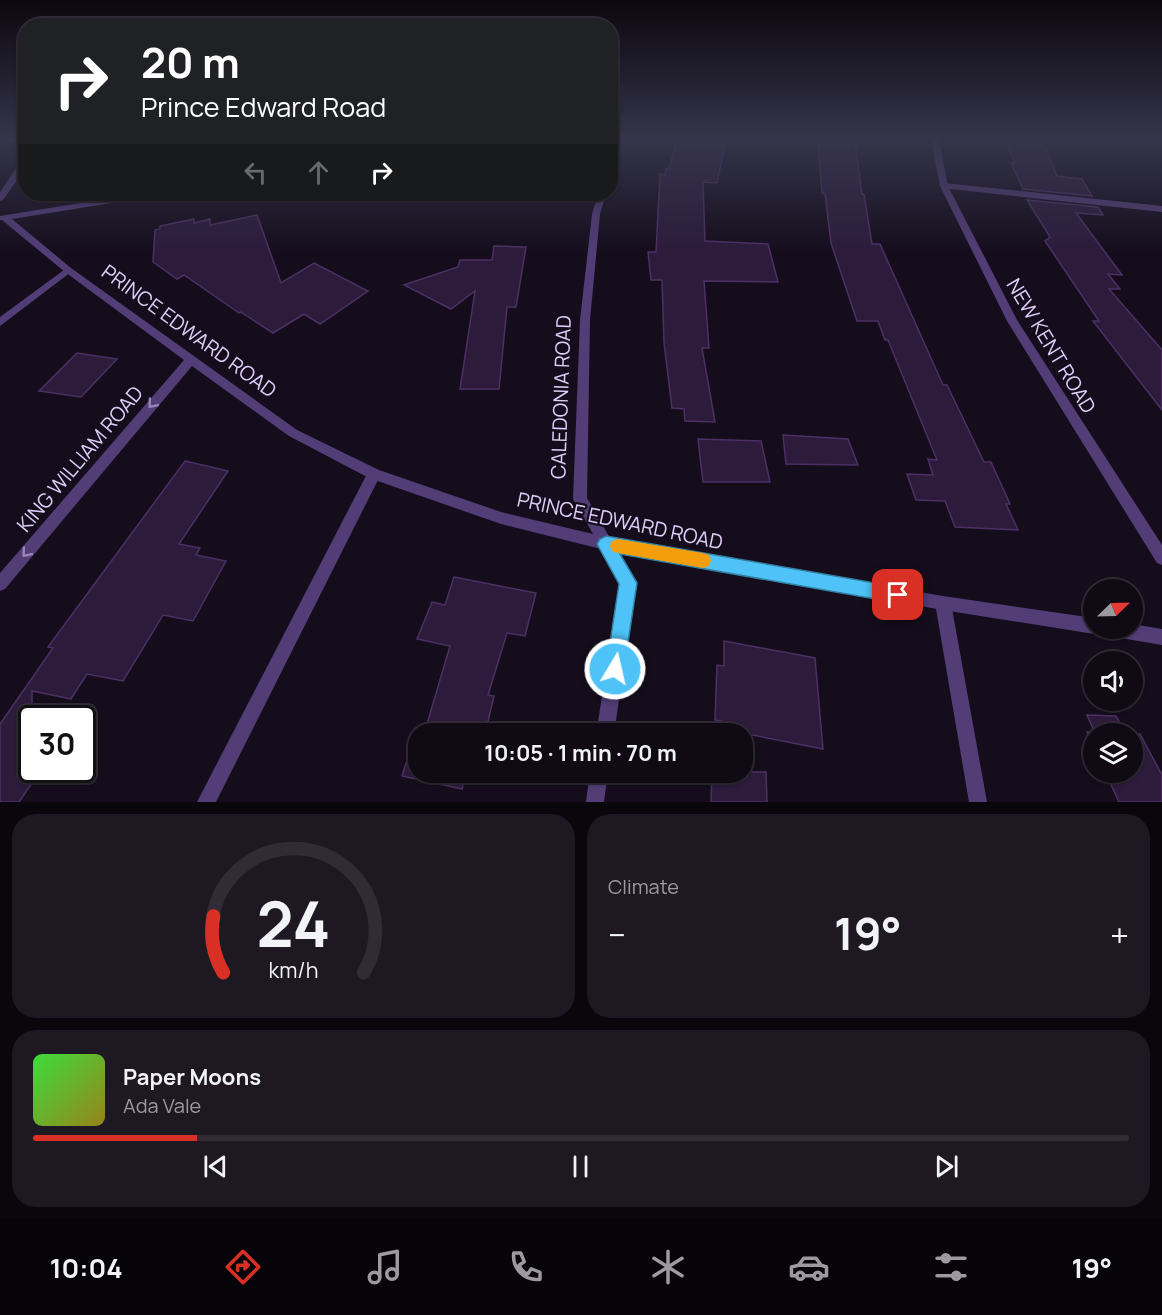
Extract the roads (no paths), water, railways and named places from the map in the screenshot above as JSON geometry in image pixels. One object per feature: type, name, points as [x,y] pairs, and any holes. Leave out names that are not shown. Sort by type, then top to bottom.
[{"type":"street","points":[[0,198],[14,177]]},
{"type":"street","name":"NEW KENT ROAD","points":[[942,177],[944,186],[1012,321],[1162,558]]},
{"type":"street","points":[[944,186],[1162,209]]},
{"type":"street","points":[[2,218],[106,201]]},
{"type":"street","name":"CALEDONIA ROAD","points":[[600,201],[596,214],[585,320],[580,500],[628,583],[607,723]]},
{"type":"street","name":"PRINCE EDWARD ROAD","points":[[2,218],[68,270],[293,433],[374,474],[501,518],[606,544],[943,603],[1083,624]]},
{"type":"street","points":[[0,322],[68,270]]},
{"type":"street","name":"KING WILLIAM ROAD","points":[[0,584],[190,360]]},
{"type":"street","points":[[206,802],[374,474]]},
{"type":"street","points":[[943,603],[978,802]]},
{"type":"street","points":[[1143,634],[1162,637]]},
{"type":"street","points":[[595,802],[598,783]]}]
